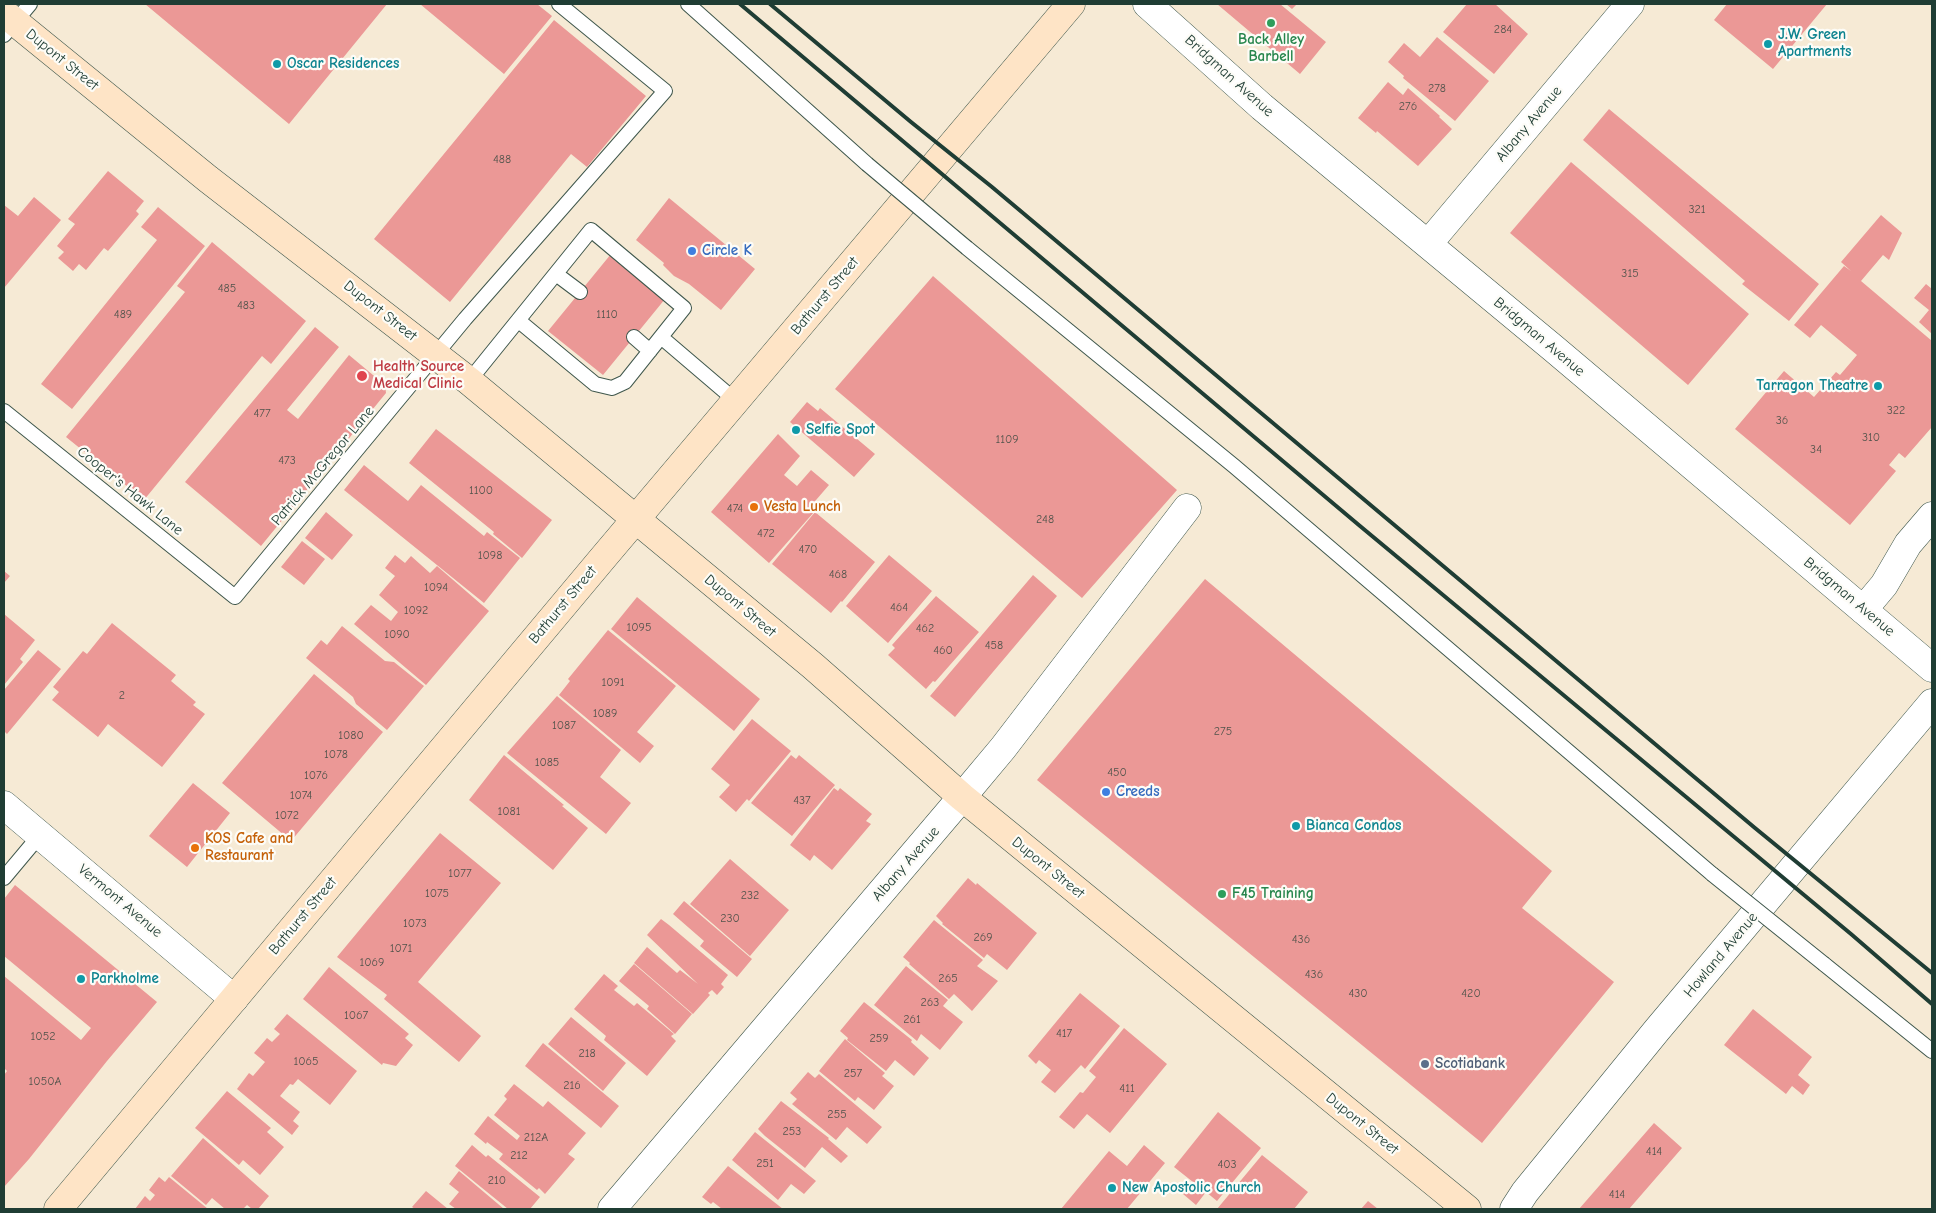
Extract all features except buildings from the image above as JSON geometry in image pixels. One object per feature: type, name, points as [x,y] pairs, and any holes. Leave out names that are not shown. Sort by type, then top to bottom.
[{"type":"main road","name":"Bathurst Street","points":[[58,1209],[635,519],[1071,4]]},
{"type":"main road","name":"Dupont Street","points":[[13,18],[208,179],[469,381],[813,666],[962,797],[1467,1209]]},
{"type":"street","name":"Bridgman Avenue","points":[[1147,4],[1262,107],[1428,244],[1932,668]]},
{"type":"street","name":"Albany Avenue","points":[[1428,244],[1630,4]]},
{"type":"street","name":"Albany Avenue","points":[[612,1209],[1003,748],[1187,508]]},
{"type":"street","points":[[1863,610],[1884,585],[1908,544],[1932,516]]},
{"type":"street","name":"Howland Avenue","points":[[1514,1209],[1525,1192],[1657,1030],[1932,703]]},
{"type":"street","name":"Vermont Avenue","points":[[4,805],[234,999]]},
{"type":"lane","name":"Patrick McGregor Lane","points":[[235,597],[406,392],[435,354],[665,91],[559,4]]},
{"type":"lane","points":[[688,4],[867,164],[1234,466],[1712,874],[1932,1051]]},
{"type":"lane","points":[[469,381],[591,230],[684,308],[625,382],[612,388],[596,384],[519,321]]},
{"type":"lane","points":[[556,274],[580,292]]},
{"type":"lane","points":[[634,337],[650,351]]},
{"type":"lane","points":[[661,337],[736,401]]},
{"type":"lane","name":"Cooper's Hawk Lane","points":[[4,411],[235,597]]},
{"type":"lane","points":[[4,878],[40,835]]},
{"type":"railway","points":[[740,4],[1360,526],[1851,934],[1932,1004]]},
{"type":"railway","points":[[770,4],[992,187],[1755,828],[1932,973]]},
{"type":"place","name":"Back Alley Barbell","points":[[1271,23]]},
{"type":"place","name":"J.W. Green Apartments","points":[[1768,44]]},
{"type":"place","name":"Oscar Residences","points":[[277,64]]},
{"type":"place","name":"Circle K","points":[[692,251]]},
{"type":"place","name":"Health Source Medical Clinic","points":[[362,376]]},
{"type":"place","name":"Tarragon Theatre","points":[[1878,386]]},
{"type":"place","name":"Selfie Spot","points":[[796,430]]},
{"type":"place","name":"Vesta Lunch","points":[[754,507]]},
{"type":"place","name":"Creeds","points":[[1106,792]]},
{"type":"place","name":"Bianca Condos","points":[[1296,826]]},
{"type":"place","name":"KOS Cafe and Restaurant","points":[[195,848]]},
{"type":"place","name":"F45 Training","points":[[1222,894]]},
{"type":"place","name":"Parkholme","points":[[81,979]]},
{"type":"place","name":"Scotiabank","points":[[1425,1064]]},
{"type":"place","name":"New Apostolic Church","points":[[1112,1188]]}]
